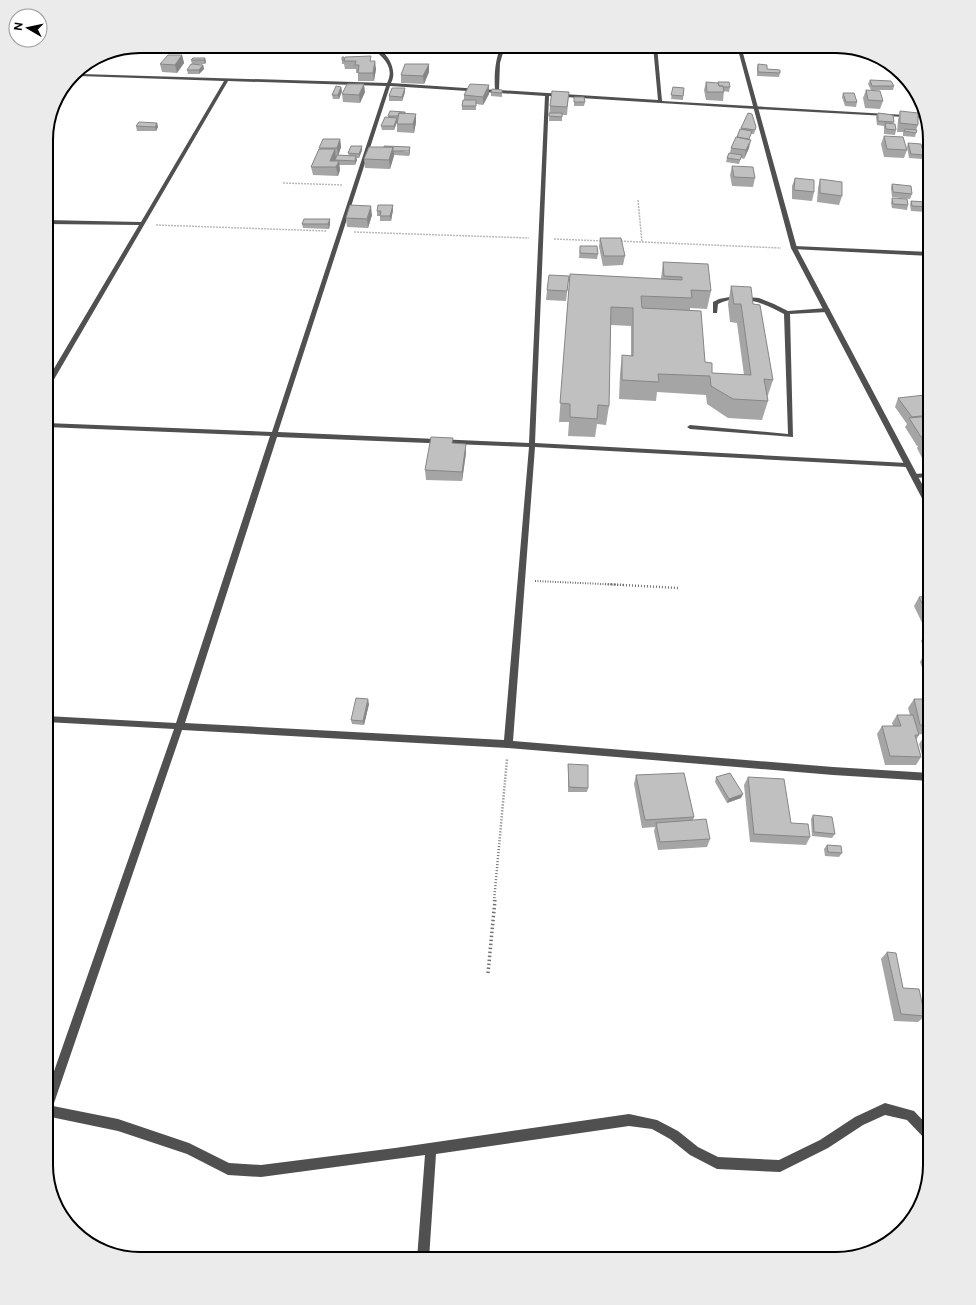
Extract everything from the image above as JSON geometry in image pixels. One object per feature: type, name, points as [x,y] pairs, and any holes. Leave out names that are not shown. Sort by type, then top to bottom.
[{"type":"street","points":[[53,1090],[179,727],[273,434],[388,85],[392,80],[393,74],[388,59],[380,53]]},
{"type":"street","points":[[497,92],[496,81],[499,53]]},
{"type":"street","points":[[656,53],[660,102]]},
{"type":"street","points":[[741,53],[794,248],[923,493]]},
{"type":"street","points":[[83,75],[388,85],[920,117]]},
{"type":"street","points":[[53,376],[227,80]]},
{"type":"street","points":[[508,744],[532,445],[547,95]]},
{"type":"street","points":[[53,222],[143,224]]},
{"type":"street","points":[[794,248],[923,254]]},
{"type":"street","points":[[715,312],[715,303],[722,299],[734,298],[769,303],[787,313],[827,310]]},
{"type":"street","points":[[690,427],[791,436],[787,313]]},
{"type":"street","points":[[53,424],[532,445],[907,465]]},
{"type":"street","points":[[914,476],[923,475]]},
{"type":"street","points":[[53,720],[508,744],[825,771],[923,777]]},
{"type":"street","points":[[53,1112],[125,1127],[189,1149],[228,1169],[261,1171],[629,1120],[653,1124],[674,1135],[694,1151],[717,1163],[780,1166],[824,1144],[858,1121],[885,1109],[910,1116],[923,1129]]},
{"type":"street","points":[[424,1252],[431,1148]]},
{"type":"path","points":[[283,182],[356,185]]},
{"type":"path","points":[[638,200],[642,242]]},
{"type":"path","points":[[143,224],[603,241]]},
{"type":"path","points":[[611,241],[794,248]]},
{"type":"path","points":[[521,581],[678,588]]},
{"type":"path","points":[[488,973],[508,744]]},
{"type":"building","points":[[168,55],[182,55],[175,65],[160,64]]},
{"type":"building","points":[[371,56],[370,61],[375,61],[373,73],[358,73],[359,65],[355,65],[356,61],[344,61],[345,57]]},
{"type":"building","points":[[193,58],[205,58],[204,60],[191,60]]},
{"type":"building","points":[[191,64],[203,65],[199,70],[187,70]]},
{"type":"building","points":[[405,64],[429,64],[423,76],[401,75]]},
{"type":"building","points":[[758,64],[767,65],[767,69],[780,70],[780,73],[758,72]]},
{"type":"building","points":[[870,80],[891,81],[894,86],[872,86]]},
{"type":"building","points":[[706,82],[718,83],[719,86],[723,86],[724,92],[707,92]]},
{"type":"building","points":[[718,82],[729,82],[730,87],[719,86]]},
{"type":"building","points":[[347,84],[364,84],[359,95],[342,94]]},
{"type":"building","points":[[470,84],[489,85],[483,97],[464,95]]},
{"type":"building","points":[[336,86],[341,87],[338,95],[332,95]]},
{"type":"building","points":[[673,87],[684,88],[683,96],[671,95]]},
{"type":"building","points":[[392,88],[405,88],[402,97],[389,96]]},
{"type":"building","points":[[492,89],[502,90],[502,93],[491,92]]},
{"type":"building","points":[[866,90],[880,91],[883,101],[868,100]]},
{"type":"building","points":[[552,91],[569,92],[567,107],[550,106]]},
{"type":"building","points":[[843,93],[854,93],[857,102],[846,102]]},
{"type":"building","points":[[574,97],[584,97],[585,102],[574,102]]},
{"type":"building","points":[[463,100],[476,100],[476,106],[462,106]]},
{"type":"building","points":[[390,111],[405,113],[399,113],[398,116],[388,116]]},
{"type":"building","points":[[900,111],[918,113],[918,125],[900,123]]},
{"type":"building","points":[[399,113],[416,114],[413,124],[397,124]]},
{"type":"building","points":[[549,113],[562,113],[562,117],[549,116]]},
{"type":"building","points":[[748,113],[752,114],[756,127],[755,130],[741,128]]},
{"type":"building","points":[[878,113],[893,115],[894,122],[878,121]]},
{"type":"building","points":[[385,117],[397,118],[394,126],[381,126]]},
{"type":"building","points":[[139,122],[157,123],[155,127],[136,126]]},
{"type":"building","points":[[885,123],[895,124],[896,130],[886,129]]},
{"type":"building","points":[[740,129],[752,131],[749,139],[737,137]]},
{"type":"building","points":[[905,129],[917,130],[916,133],[904,131]]},
{"type":"building","points":[[884,136],[903,137],[907,150],[887,149]]},
{"type":"building","points":[[736,137],[751,140],[746,150],[731,148]]},
{"type":"building","points":[[323,139],[340,139],[337,148],[319,148]]},
{"type":"building","points":[[908,143],[921,144],[923,155],[911,154]]},
{"type":"building","points":[[351,146],[362,146],[359,154],[348,153]]},
{"type":"building","points":[[384,146],[410,147],[409,151],[393,151],[393,147]]},
{"type":"building","points":[[369,147],[393,147],[389,160],[364,159]]},
{"type":"building","points":[[319,149],[335,149],[330,161],[339,161],[336,167],[311,167]]},
{"type":"building","points":[[729,153],[742,155],[740,160],[727,158]]},
{"type":"building","points":[[337,155],[356,156],[355,161],[335,160]]},
{"type":"building","points":[[732,166],[753,167],[755,178],[734,177]]},
{"type":"building","points":[[795,178],[814,180],[814,192],[794,190]]},
{"type":"building","points":[[820,179],[842,182],[842,196],[820,193]]},
{"type":"building","points":[[892,184],[911,186],[912,194],[893,192]]},
{"type":"building","points":[[892,198],[907,199],[908,205],[893,204]]},
{"type":"building","points":[[911,201],[923,202],[923,207],[912,206]]},
{"type":"building","points":[[350,205],[371,206],[367,219],[346,218]]},
{"type":"building","points":[[378,205],[393,205],[390,216],[380,216],[381,211],[377,211]]},
{"type":"building","points":[[304,219],[330,219],[328,224],[302,224]]},
{"type":"building","points":[[600,238],[621,238],[625,256],[604,256]]},
{"type":"building","points":[[580,246],[597,246],[598,254],[580,253]]},
{"type":"building","points":[[663,262],[708,264],[711,291],[691,290],[692,298],[641,296],[642,308],[701,311],[705,362],[712,363],[712,373],[751,375],[741,304],[734,304],[731,286],[751,287],[753,304],[760,305],[773,380],[764,379],[768,401],[733,399],[711,386],[710,376],[658,374],[659,382],[622,380],[622,355],[633,356],[633,308],[611,307],[609,406],[598,405],[597,419],[570,417],[570,404],[560,403],[570,274],[682,280],[682,277],[664,276]]},
{"type":"building","points":[[549,275],[569,276],[567,291],[547,290]]},
{"type":"building","points":[[923,395],[923,416],[912,417],[898,398]]},
{"type":"building","points":[[923,417],[923,437],[921,437],[909,418]]},
{"type":"building","points":[[431,437],[453,438],[452,443],[466,444],[462,472],[425,470]]},
{"type":"building","points":[[919,597],[923,597],[923,605]]},
{"type":"building","points":[[356,698],[368,699],[363,721],[351,720]]},
{"type":"building","points":[[914,699],[923,699],[923,725],[920,725]]},
{"type":"building","points":[[897,715],[913,715],[919,735],[915,735],[921,757],[890,756],[882,726],[901,726]]},
{"type":"building","points":[[568,764],[588,765],[588,788],[569,787]]},
{"type":"building","points":[[684,773],[694,817],[645,820],[636,775]]},
{"type":"building","points":[[730,773],[743,794],[729,799],[716,777]]},
{"type":"building","points":[[748,777],[784,779],[791,823],[808,824],[810,837],[754,834]]},
{"type":"building","points":[[813,815],[832,817],[835,834],[814,832]]},
{"type":"building","points":[[706,819],[710,839],[660,842],[656,823]]},
{"type":"building","points":[[827,845],[841,846],[842,853],[828,852]]},
{"type":"building","points":[[887,952],[896,953],[903,988],[919,989],[923,1007],[923,1016],[901,1014]]}]
